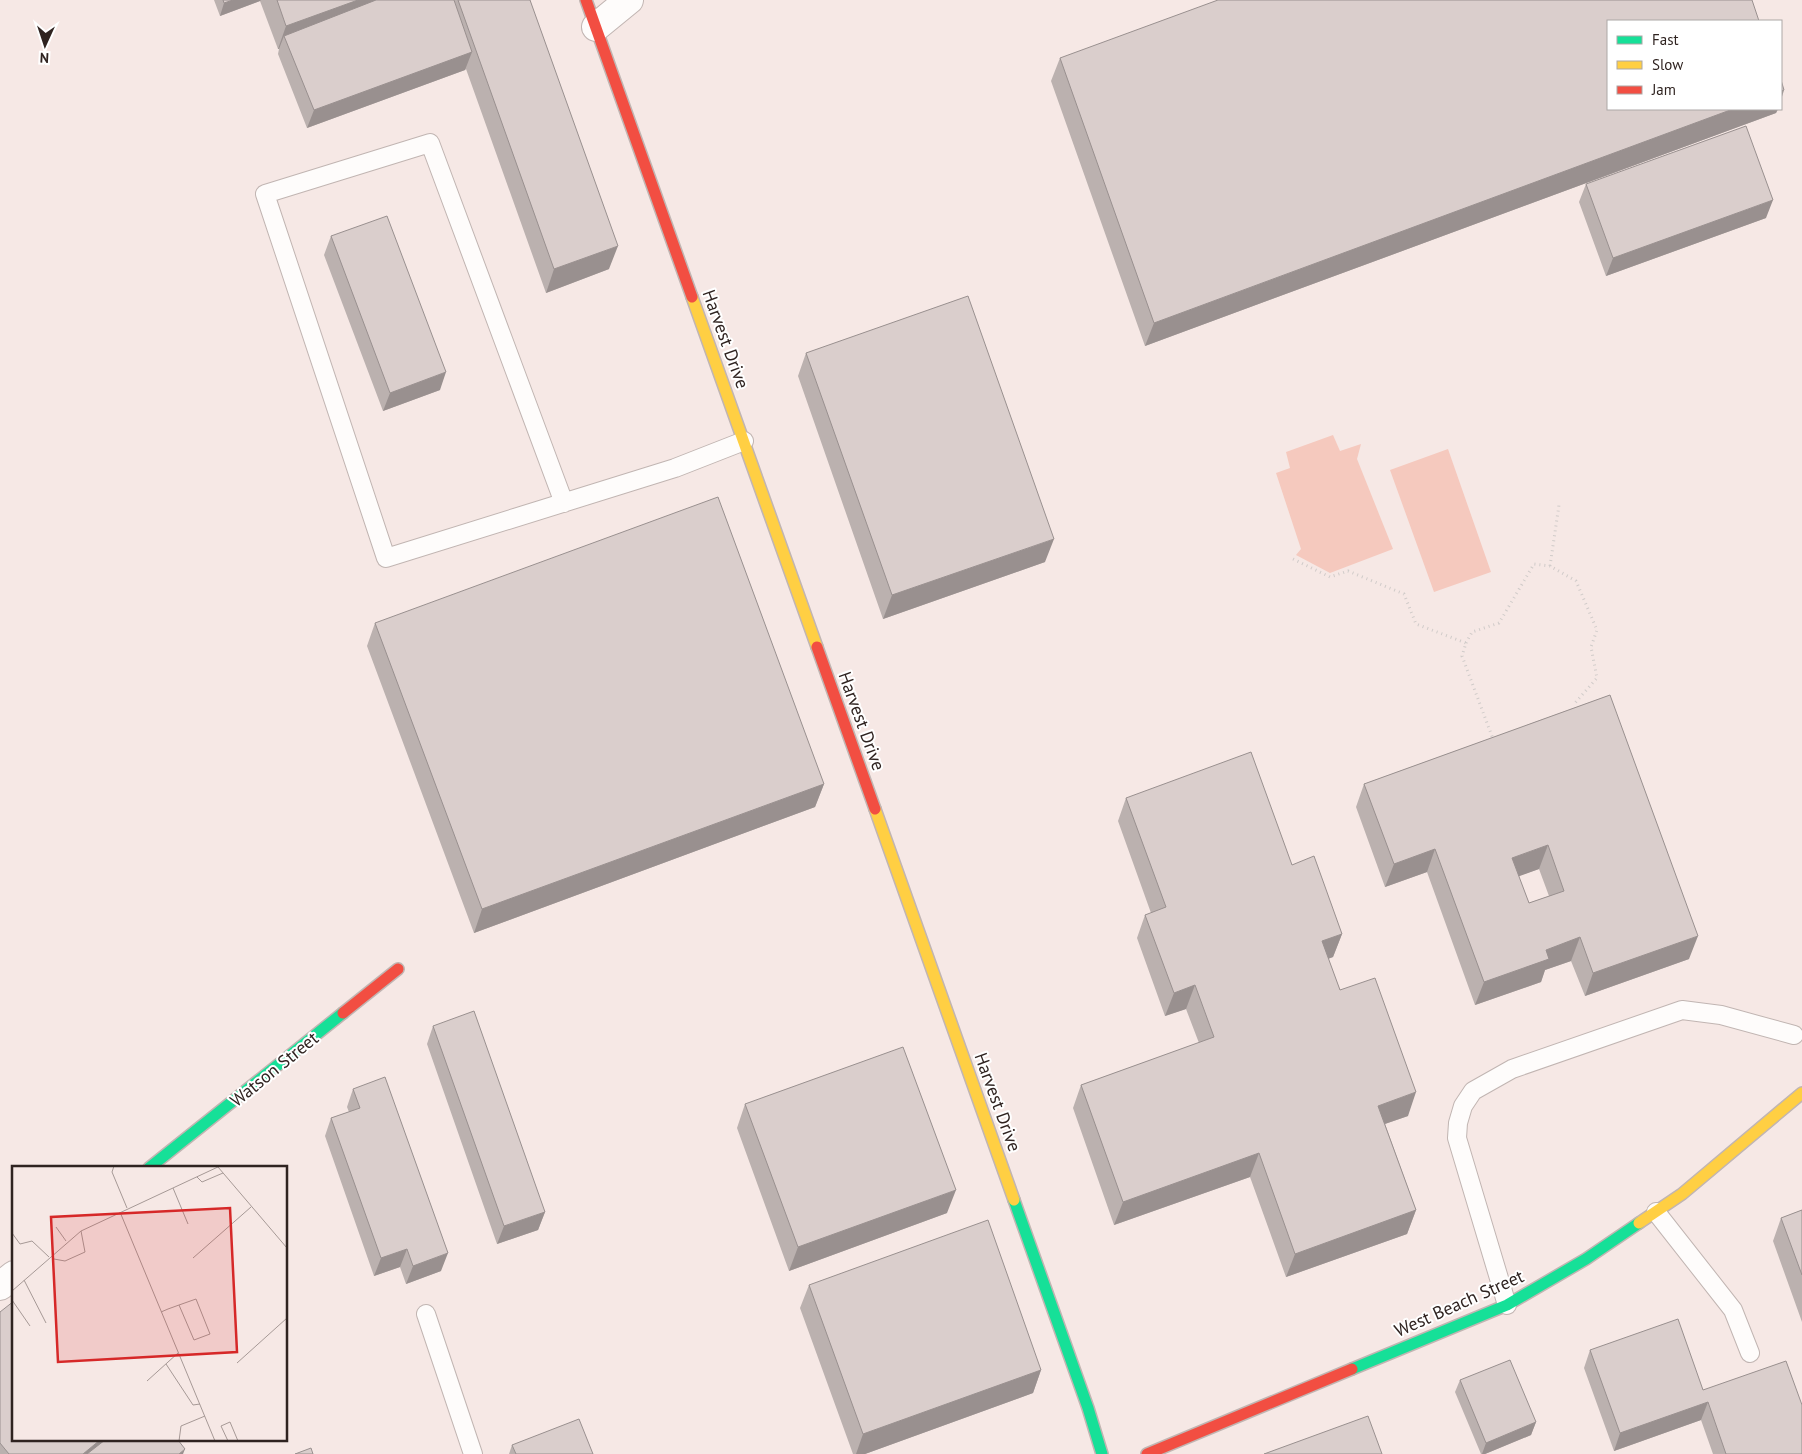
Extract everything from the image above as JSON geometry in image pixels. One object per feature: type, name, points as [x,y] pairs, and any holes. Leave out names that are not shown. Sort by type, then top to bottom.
[{"type":"street","name":"Harvest Drive","points":[[586,0],[1082,1389],[1102,1454]]},
{"type":"street","points":[[596,27],[629,0]]},
{"type":"street","name":"Watson Street","points":[[152,1166],[398,969]]},
{"type":"street","name":"West Beach Street","points":[[1147,1454],[1507,1304],[1586,1260],[1682,1194],[1802,1092]]},
{"type":"street","points":[[0,1286],[12,1277]]},
{"type":"lane","points":[[564,503],[430,143],[265,194],[386,558],[564,503],[675,468],[744,441]]},
{"type":"lane","points":[[1507,1304],[1457,1138],[1458,1123],[1463,1106],[1473,1091],[1512,1069],[1682,1010],[1721,1015],[1794,1035]]},
{"type":"lane","points":[[1656,1212],[1733,1310],[1750,1353]]},
{"type":"lane","points":[[426,1314],[473,1454]]},
{"type":"path","points":[[1550,566],[1559,505]]},
{"type":"path","points":[[1293,559],[1330,577],[1348,571],[1404,594],[1416,624],[1466,643]]},
{"type":"path","points":[[1493,739],[1462,656],[1472,632],[1499,623],[1534,564],[1550,566],[1576,581],[1597,630],[1591,646],[1597,678],[1575,704]]},
{"type":"shaded area","points":[[1333,435],[1340,451],[1361,444],[1357,459],[1393,549],[1330,573],[1296,555],[1301,549],[1276,473],[1290,468],[1286,452]]},
{"type":"shaded area","points":[[1448,449],[1491,572],[1434,592],[1390,470]]},
{"type":"building","points":[[277,0],[358,0],[286,26]]},
{"type":"building","points":[[376,0],[454,0],[472,52],[314,110],[284,36]]},
{"type":"building","points":[[458,0],[530,0],[618,246],[554,269]]},
{"type":"building","points":[[1218,0],[1752,0],[1759,20],[1607,20],[1607,110],[1730,110],[1154,323],[1060,58]]},
{"type":"building","points":[[1746,126],[1773,200],[1613,258],[1586,184]]},
{"type":"building","points":[[387,216],[446,372],[390,393],[331,236]]},
{"type":"building","points":[[968,296],[1054,539],[892,595],[806,353]]},
{"type":"building","points":[[718,497],[824,784],[482,909],[375,623]]},
{"type":"building","points":[[1610,695],[1698,936],[1593,973],[1580,937],[1546,950],[1549,959],[1484,982],[1435,849],[1394,864],[1364,784]],"holes":[[[1548,845],[1564,891],[1529,903],[1512,858]]]},
{"type":"building","points":[[1251,752],[1292,865],[1314,856],[1342,934],[1322,941],[1340,990],[1375,978],[1416,1092],[1378,1106],[1416,1210],[1295,1254],[1259,1153],[1123,1202],[1081,1085],[1214,1037],[1195,985],[1174,993],[1145,915],[1166,907],[1126,798]]},
{"type":"building","points":[[474,1011],[545,1212],[504,1226],[433,1026]]},
{"type":"building","points":[[903,1047],[956,1190],[798,1247],[745,1104]]},
{"type":"building","points":[[385,1077],[448,1253],[413,1266],[407,1249],[381,1258],[331,1118],[360,1108],[353,1089]]},
{"type":"building","points":[[1802,1210],[1802,1275],[1781,1218]]},
{"type":"building","points":[[988,1220],[1041,1370],[863,1434],[809,1285]]},
{"type":"building","points":[[12,1303],[12,1442],[98,1442],[83,1454],[9,1454],[0,1443],[0,1312]]},
{"type":"building","points":[[1678,1319],[1703,1390],[1786,1361],[1802,1405],[1802,1454],[1726,1454],[1708,1402],[1620,1433],[1590,1350]]},
{"type":"building","points":[[1510,1360],[1536,1422],[1486,1443],[1460,1380]]},
{"type":"building","points":[[1368,1416],[1382,1454],[1264,1454]]},
{"type":"building","points":[[579,1419],[593,1454],[516,1454],[512,1445]]},
{"type":"building","points":[[102,1442],[180,1442],[185,1449],[179,1454],[87,1454]]},
{"type":"building","points":[[311,1448],[313,1454],[295,1454]]},
{"type":"traffic: fast","points":[[152,1166],[343,1013]]},
{"type":"traffic: fast","points":[[1014,1200],[1088,1408],[1102,1454]]},
{"type":"traffic: fast","points":[[1352,1369],[1507,1305],[1586,1259],[1639,1223]]},
{"type":"traffic: slow","points":[[692,297],[817,647]]},
{"type":"traffic: slow","points":[[875,809],[1014,1200]]},
{"type":"traffic: slow","points":[[1639,1223],[1682,1194],[1802,1093]]},
{"type":"traffic: jam","points":[[586,0],[692,297]]},
{"type":"traffic: jam","points":[[817,647],[875,809]]},
{"type":"traffic: jam","points":[[343,1013],[398,969]]},
{"type":"traffic: jam","points":[[1147,1454],[1352,1369]]}]
